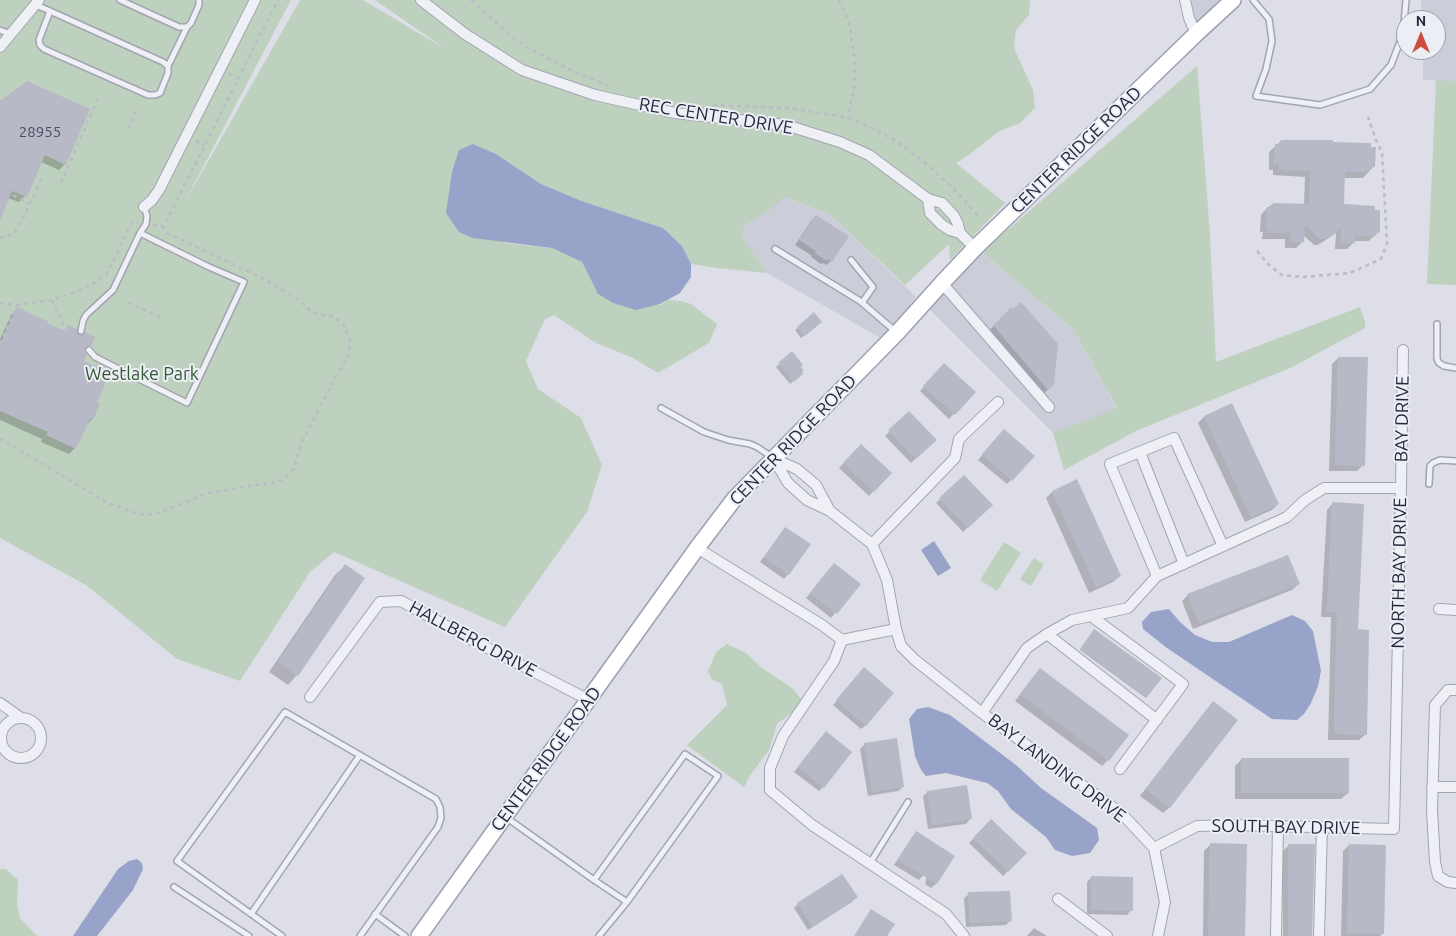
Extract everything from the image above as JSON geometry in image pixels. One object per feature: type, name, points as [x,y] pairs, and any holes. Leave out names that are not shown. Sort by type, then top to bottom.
[{"type":"main road","name":"CENTER RIDGE ROAD","points":[[419,936],[697,548],[735,498],[897,333],[975,248],[1196,34],[1234,0]]},
{"type":"street","points":[[144,207],[159,190],[255,0]]},
{"type":"street","name":"REC CENTER DRIVE","points":[[421,0],[464,34],[522,70],[594,95],[675,113],[786,126],[840,142],[869,155],[928,200],[942,202],[954,216],[960,233]]},
{"type":"street","points":[[1185,0],[1189,18],[1196,34]]},
{"type":"street","points":[[0,47],[38,2]]},
{"type":"street","name":"REC CENTER DRIVE","points":[[928,200],[930,212],[942,225],[960,233],[975,248]]},
{"type":"street","points":[[942,283],[1049,407]]},
{"type":"street","name":"BAY DRIVE","points":[[1401,488],[1403,350]]},
{"type":"street","points":[[872,544],[955,458],[960,439],[998,402]]},
{"type":"street","points":[[1157,576],[1110,464],[1174,438],[1223,546]]},
{"type":"street","points":[[1140,452],[1184,564]]},
{"type":"street","name":"BAY LANDING DRIVE","points":[[774,459],[797,469],[816,485],[830,511]]},
{"type":"street","name":"BAY LANDING DRIVE","points":[[774,459],[788,483],[807,500],[830,511],[872,544],[887,580],[901,646],[915,660],[982,713],[1121,813],[1154,848]]},
{"type":"street","name":"NORTH BAY DRIVE","points":[[982,713],[1028,648],[1046,634],[1072,620],[1128,608],[1157,576],[1287,517],[1305,500],[1324,488],[1401,488],[1394,829]]},
{"type":"street","points":[[697,548],[822,625],[842,640],[896,629]]},
{"type":"street","name":"HALLBERG DRIVE","points":[[310,697],[380,602],[401,601],[589,700]]},
{"type":"street","points":[[1439,609],[1456,610]]},
{"type":"street","points":[[1091,616],[1183,684],[1120,769]]},
{"type":"street","points":[[1046,634],[1156,720]]},
{"type":"street","points":[[842,640],[834,661],[783,736],[770,768],[770,790],[812,825],[946,914],[964,936]]},
{"type":"street","points":[[1452,883],[1438,876],[1435,862],[1432,787],[1435,705],[1448,690],[1456,690]]},
{"type":"street","points":[[0,702],[20,718],[35,723],[40,731],[40,746],[36,752],[28,757],[19,758],[10,755],[2,746],[1,740],[2,732],[6,725],[12,720],[20,718]]},
{"type":"street","points":[[1432,787],[1456,787]]},
{"type":"street","name":"SOUTH BAY DRIVE","points":[[1154,848],[1197,826],[1231,824],[1394,829]]},
{"type":"street","points":[[1276,936],[1278,826]]},
{"type":"street","points":[[1319,936],[1322,827]]},
{"type":"street","points":[[1154,848],[1165,902],[1158,936]]},
{"type":"street","points":[[1058,899],[1107,936]]},
{"type":"lane","points":[[120,0],[179,27],[187,27]]},
{"type":"lane","points":[[50,11],[39,40],[40,45],[44,49],[148,95],[155,95],[160,92],[168,73],[168,66],[187,27],[191,23],[199,5],[199,0]]},
{"type":"lane","points":[[1253,0],[1269,19],[1272,41],[1266,69],[1256,96],[1320,105],[1370,89],[1391,65],[1403,34],[1406,0]]},
{"type":"lane","points":[[38,2],[50,11],[163,62],[168,66]]},
{"type":"lane","points":[[0,30],[10,35]]},
{"type":"lane","points":[[81,331],[86,315],[113,290],[146,224],[147,216],[144,207]]},
{"type":"lane","points":[[89,350],[95,357],[187,403],[244,282],[140,233]]},
{"type":"lane","points":[[775,249],[862,303],[897,333]]},
{"type":"lane","points":[[851,260],[873,287],[862,303]]},
{"type":"lane","points":[[1437,324],[1439,363],[1456,368]]},
{"type":"lane","points":[[661,408],[704,432],[728,440],[750,444],[774,459]]},
{"type":"lane","points":[[1429,484],[1430,466],[1433,463],[1440,460],[1456,461]]},
{"type":"lane","points":[[282,936],[177,861],[285,712],[436,798],[440,807],[441,818],[438,826],[360,936]]},
{"type":"lane","points":[[594,880],[685,754],[718,776],[627,902],[599,936]]},
{"type":"lane","points":[[251,914],[360,755]]},
{"type":"lane","points":[[869,863],[908,802]]},
{"type":"lane","points":[[504,816],[627,902]]},
{"type":"lane","points":[[174,887],[249,936]]},
{"type":"lane","points":[[375,914],[405,936]]},
{"type":"path","points":[[163,227],[278,0]]},
{"type":"path","points":[[471,0],[511,36],[526,46],[573,71],[614,87]]},
{"type":"path","points":[[838,0],[849,22],[855,60],[854,88],[848,118]]},
{"type":"path","points":[[227,72],[238,79]]},
{"type":"path","points":[[61,183],[100,94]]},
{"type":"path","points":[[709,104],[788,108],[848,118],[877,130],[910,151],[942,178],[982,219]]},
{"type":"path","points":[[128,129],[136,111]]},
{"type":"path","points":[[1257,251],[1270,266],[1282,275],[1302,277],[1350,273],[1381,259],[1387,243],[1382,152],[1368,117]]},
{"type":"path","points":[[196,141],[205,146]]},
{"type":"path","points":[[0,237],[3,238],[14,233],[21,223],[43,175]]},
{"type":"path","points":[[12,195],[30,204]]},
{"type":"path","points":[[0,303],[17,305],[52,300],[87,287],[102,278],[112,264],[132,221],[138,222]]},
{"type":"path","points":[[0,438],[110,504],[145,515],[159,513],[208,492],[276,483],[285,478],[294,469],[301,444],[349,355],[350,341],[344,325],[334,317],[313,313],[299,300],[262,278],[167,233],[163,227],[154,226]]},
{"type":"path","points":[[52,300],[67,332]]},
{"type":"path","points":[[128,302],[164,319]]},
{"type":"path","points":[[0,344],[17,305]]},
{"type":"shaded area","points":[[1180,0],[1228,0],[1191,34],[1187,27]]},
{"type":"shaded area","points":[[1421,0],[1456,0],[1456,81],[1423,80],[1423,60],[1446,60],[1446,10],[1422,10]]},
{"type":"shaded area","points":[[783,197],[829,214],[916,297],[884,340],[767,273],[741,234],[747,224],[768,212]]},
{"type":"shaded area","points":[[982,252],[1073,329],[1117,409],[1053,433],[926,306]]},
{"type":"green space","name":"Westlake Park","points":[[0,0],[291,0],[182,207],[300,0],[363,0],[447,50],[375,0],[1030,0],[1029,15],[1016,30],[1014,48],[1033,90],[1035,108],[1020,123],[998,132],[956,163],[1005,203],[950,260],[949,244],[905,285],[829,214],[784,197],[768,212],[747,224],[741,234],[767,273],[716,268],[691,264],[682,246],[663,228],[579,200],[541,184],[496,154],[504,243],[552,248],[582,262],[598,294],[660,305],[668,300],[691,304],[717,324],[709,343],[658,373],[633,358],[596,343],[554,315],[545,319],[526,361],[538,389],[581,418],[602,465],[587,512],[505,627],[334,552],[310,572],[240,681],[177,659],[86,585],[0,538]]},
{"type":"green space","points":[[1197,66],[1210,234],[1216,362],[1360,307],[1365,321],[1365,328],[1290,368],[1136,431],[1064,470],[1053,433],[1117,408],[1073,329],[982,252]]},
{"type":"green space","points":[[1436,80],[1456,81],[1456,285],[1427,284]]},
{"type":"green space","points":[[1004,542],[1021,553],[997,591],[980,580]]},
{"type":"green space","points":[[1034,558],[1044,564],[1031,586],[1020,579]]},
{"type":"green space","points":[[727,644],[746,653],[762,668],[792,688],[802,700],[794,711],[777,724],[769,750],[744,787],[687,745],[727,705],[722,684],[712,680],[708,671],[716,652]]},
{"type":"green space","points":[[0,869],[6,869],[18,880],[17,905],[20,918],[37,936],[0,936]]},
{"type":"water","points":[[473,144],[496,154],[541,184],[579,200],[663,228],[682,246],[691,264],[691,277],[680,293],[660,304],[636,310],[613,303],[598,294],[582,262],[552,248],[473,238],[459,232],[446,213],[452,172],[459,150]]},
{"type":"water","points":[[934,541],[951,568],[938,576],[921,550]]},
{"type":"water","points":[[1169,609],[1195,635],[1212,642],[1229,642],[1292,615],[1305,621],[1313,631],[1321,671],[1318,686],[1304,714],[1297,720],[1272,719],[1167,648],[1143,629],[1142,622],[1151,612]]},
{"type":"water","points":[[928,707],[950,715],[1016,765],[1041,788],[1097,828],[1099,840],[1090,853],[1072,856],[1055,850],[1046,837],[1011,809],[998,791],[987,783],[946,773],[926,776],[915,756],[909,719],[917,709]]},
{"type":"water","points":[[137,859],[142,863],[143,869],[133,890],[97,936],[73,936],[118,869],[129,861]]},
{"type":"building","points":[[27,81],[90,109],[66,165],[45,155],[27,197],[12,191],[0,220],[0,101]]},
{"type":"building","points":[[1282,140],[1333,140],[1333,142],[1371,143],[1371,147],[1376,147],[1375,167],[1370,167],[1370,172],[1345,172],[1344,204],[1375,206],[1375,210],[1380,210],[1379,233],[1376,236],[1355,235],[1355,243],[1341,243],[1341,228],[1325,239],[1320,239],[1305,224],[1304,242],[1290,242],[1291,233],[1268,233],[1268,227],[1266,227],[1267,207],[1273,207],[1273,203],[1309,204],[1310,171],[1279,169],[1279,164],[1274,164],[1275,144],[1280,144]]},
{"type":"building","points":[[816,215],[849,236],[832,262],[815,253],[816,251],[799,240]]},
{"type":"building","points":[[1021,302],[1058,344],[1054,385],[1048,390],[993,325],[1012,307],[1013,309]]},
{"type":"building","points":[[17,307],[49,322],[48,324],[66,331],[68,325],[77,329],[77,333],[80,335],[83,335],[85,332],[95,337],[91,346],[85,348],[87,354],[84,361],[110,373],[97,402],[100,404],[93,420],[90,419],[76,449],[46,435],[48,432],[0,411],[0,344]]},
{"type":"building","points":[[814,312],[822,322],[805,336],[797,327]]},
{"type":"building","points":[[792,351],[803,365],[801,367],[804,371],[794,382],[778,363]]},
{"type":"building","points":[[1338,357],[1368,357],[1365,466],[1335,465]]},
{"type":"building","points":[[944,363],[976,392],[955,415],[923,386]]},
{"type":"building","points":[[1232,403],[1279,504],[1251,517],[1204,416]]},
{"type":"building","points":[[909,411],[937,440],[916,459],[888,430]]},
{"type":"building","points":[[1004,429],[1035,456],[1012,481],[982,454]]},
{"type":"building","points":[[861,444],[892,473],[874,492],[843,463]]},
{"type":"building","points":[[964,475],[993,505],[968,528],[939,498]]},
{"type":"building","points":[[1077,479],[1121,576],[1096,587],[1052,491]]},
{"type":"building","points":[[1332,502],[1364,504],[1358,629],[1369,630],[1367,735],[1334,734],[1337,612],[1327,611]]},
{"type":"building","points":[[785,527],[811,544],[789,575],[764,557]]},
{"type":"building","points":[[1288,555],[1300,584],[1199,623],[1187,594]]},
{"type":"building","points":[[834,563],[861,584],[837,614],[810,593]]},
{"type":"building","points":[[345,564],[365,578],[298,676],[278,662]]},
{"type":"building","points":[[1094,629],[1162,678],[1147,697],[1080,649]]},
{"type":"building","points":[[864,667],[894,693],[866,726],[836,700]]},
{"type":"building","points":[[1040,668],[1129,735],[1109,761],[1020,694]]},
{"type":"building","points":[[1213,701],[1238,720],[1170,808],[1146,789]]},
{"type":"building","points":[[826,731],[852,752],[824,788],[798,767]]},
{"type":"building","points":[[897,738],[904,787],[872,792],[864,743]]},
{"type":"building","points":[[1241,758],[1349,758],[1349,793],[1241,793]]},
{"type":"building","points":[[967,785],[972,819],[932,825],[927,791]]},
{"type":"building","points":[[991,819],[1027,853],[1008,872],[973,838]]},
{"type":"building","points":[[916,831],[955,856],[937,884],[898,860]]},
{"type":"building","points":[[1210,843],[1247,844],[1245,936],[1208,936]]},
{"type":"building","points":[[1288,844],[1315,844],[1312,936],[1288,936]]},
{"type":"building","points":[[1349,844],[1386,845],[1384,934],[1347,933]]},
{"type":"building","points":[[842,874],[858,897],[813,927],[797,903]]},
{"type":"building","points":[[1091,876],[1133,877],[1133,911],[1091,910]]},
{"type":"building","points":[[1010,891],[1012,921],[970,923],[968,892]]},
{"type":"building","points":[[871,909],[895,924],[887,936],[854,936]]}]
